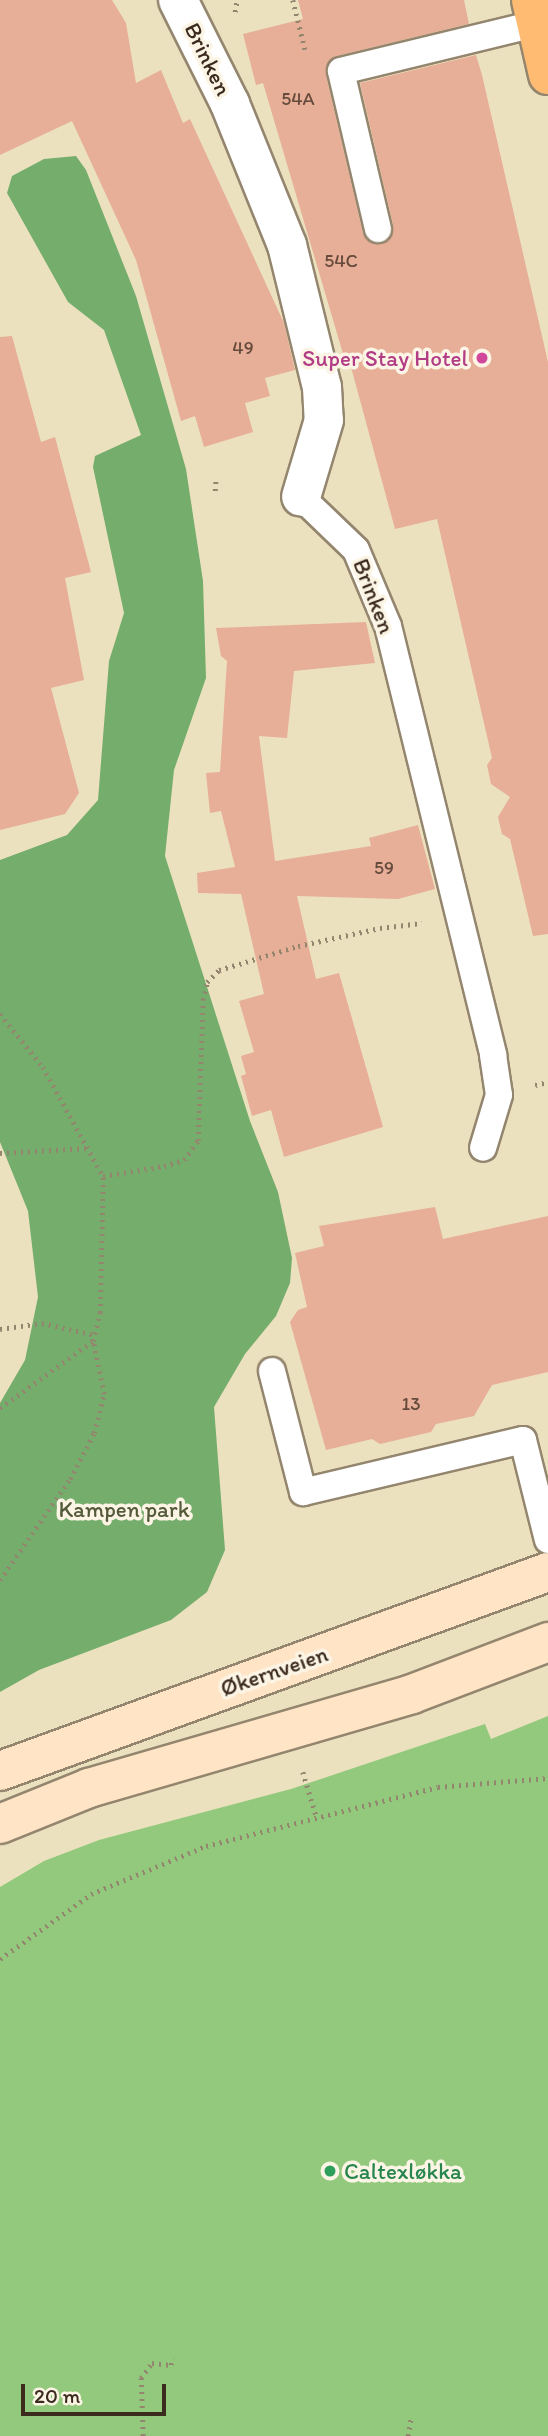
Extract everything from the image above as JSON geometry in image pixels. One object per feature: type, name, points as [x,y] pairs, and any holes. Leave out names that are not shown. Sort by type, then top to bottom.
[{"type":"main road","points":[[533,12],[548,75]]},
{"type":"main road","name":"Økernveien","points":[[0,1771],[548,1572]]},
{"type":"main road","points":[[0,1824],[89,1788],[412,1694],[548,1642]]},
{"type":"street","name":"Brinken","points":[[178,0],[230,104],[287,245],[322,387],[324,419],[301,497]]},
{"type":"lane","points":[[378,229],[341,71],[533,12]]},
{"type":"lane","name":"Brinken","points":[[301,497],[356,550],[375,592],[461,920],[499,1095],[483,1148]]},
{"type":"lane","points":[[272,1371],[303,1492],[523,1440],[548,1541]]},
{"type":"path","points":[[215,492],[216,477]]},
{"type":"path","points":[[103,1176],[164,1166],[193,1151],[198,1141],[203,1000],[207,982],[219,970],[380,928],[461,920]]},
{"type":"path","points":[[0,1014],[43,1067],[103,1176],[100,1313],[94,1338],[104,1394],[94,1433],[70,1479],[0,1580]]},
{"type":"path","points":[[0,1153],[87,1148]]},
{"type":"path","points":[[0,1329],[42,1323],[94,1338]]},
{"type":"path","points":[[0,1408],[94,1338]]},
{"type":"path","points":[[303,1772],[316,1815]]},
{"type":"path","points":[[0,1959],[91,1894],[206,1846],[316,1815],[438,1787],[548,1778]]},
{"type":"path","points":[[143,2436],[141,2378],[152,2363],[172,2365],[173,2358]]},
{"type":"path","points":[[408,2436],[411,2416]]},
{"type":"green space","name":"Kampen park","points":[[76,156],[86,170],[136,296],[186,469],[203,581],[206,678],[174,770],[165,856],[250,1121],[278,1192],[292,1258],[290,1283],[276,1316],[245,1354],[214,1407],[225,1550],[207,1592],[171,1620],[39,1670],[0,1692],[0,1403],[25,1360],[38,1297],[28,1211],[0,1142],[0,860],[67,835],[98,800],[109,661],[124,613],[93,467],[95,456],[141,435],[104,330],[68,302],[7,193],[12,176],[44,159]]},
{"type":"green space","points":[[548,1716],[548,2436],[0,2436],[0,1887],[44,1861],[99,1840],[291,1789],[485,1724],[491,1739]]},
{"type":"building","points":[[0,0],[112,0],[126,23],[136,83],[161,70],[183,123],[190,119],[284,323],[295,370],[265,378],[270,396],[245,403],[253,432],[204,447],[195,416],[181,421],[136,260],[72,121],[0,155]]},
{"type":"building","points":[[298,0],[464,0],[469,24],[337,56],[330,60],[326,75],[363,233],[367,240],[381,244],[389,240],[393,225],[360,83],[476,55],[482,75],[548,362],[548,934],[533,936],[510,839],[502,834],[498,817],[510,797],[491,784],[487,765],[492,758],[437,519],[395,529],[348,356],[344,357],[263,83],[256,85],[243,34],[303,19]]},
{"type":"building","points":[[12,336],[41,442],[55,437],[91,572],[65,578],[84,680],[51,688],[79,793],[65,814],[0,830],[0,337]]},
{"type":"building","points":[[366,622],[375,663],[294,671],[287,738],[259,736],[275,861],[371,846],[369,838],[418,825],[435,889],[398,899],[297,896],[316,979],[339,973],[383,1127],[284,1157],[271,1110],[252,1116],[241,1076],[246,1074],[241,1056],[254,1052],[239,1001],[264,994],[241,894],[198,893],[197,873],[235,867],[221,811],[210,813],[206,773],[220,772],[227,661],[221,656],[216,628]]},
{"type":"building","points":[[435,1207],[443,1239],[548,1216],[548,1372],[492,1385],[474,1416],[436,1424],[431,1432],[380,1444],[372,1439],[326,1450],[290,1322],[298,1310],[307,1307],[295,1253],[324,1246],[319,1226]]},
{"type":"place","name":"Super Stay Hotel","points":[[482,358]]},
{"type":"place","name":"Caltexløkka","points":[[330,2171]]}]
